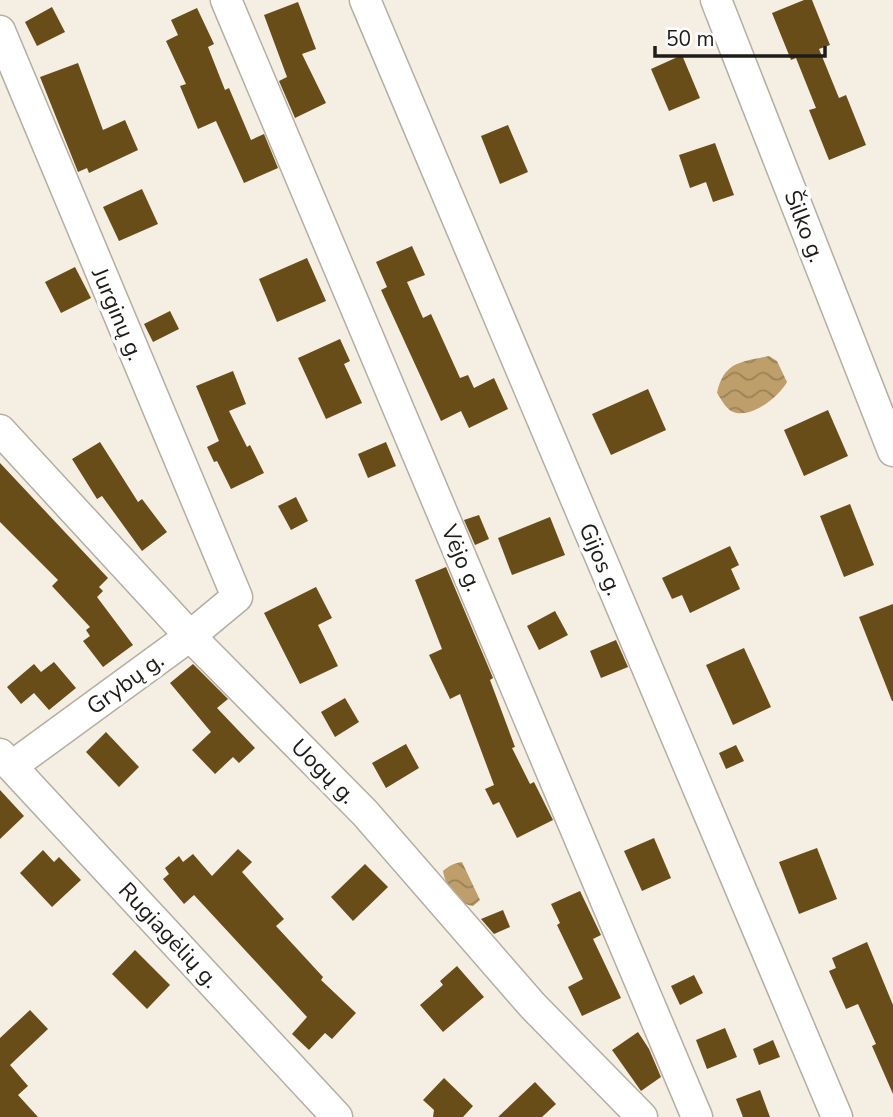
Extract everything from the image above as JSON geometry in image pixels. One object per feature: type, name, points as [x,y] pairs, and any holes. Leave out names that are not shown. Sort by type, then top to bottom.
[{"type":"street","name":"Vėjo g.","points":[[226,0],[697,1117]]},
{"type":"street","name":"Gijos g.","points":[[365,0],[837,1117]]},
{"type":"street","name":"Šilko g.","points":[[716,0],[893,451]]},
{"type":"street","name":"Jurginų g.","points":[[0,31],[237,597]]},
{"type":"street","name":"Uogų g.","points":[[0,430],[190,636],[365,813],[533,1006],[642,1117]]},
{"type":"street","name":"Grybų g.","points":[[6,760],[190,636],[237,597]]},
{"type":"street","name":"Rugiagėlių g.","points":[[6,760],[337,1117]]},
{"type":"water","points":[[769,356],[777,361],[787,382],[783,388],[755,410],[746,413],[731,411],[717,393],[724,375],[736,365]]},
{"type":"water","points":[[462,862],[480,900],[473,906],[457,898],[444,876],[443,871]]},
{"type":"building","points":[[804,0],[812,0],[830,45],[819,49],[839,98],[846,95],[866,145],[829,160],[809,110],[816,108],[796,58],[791,60],[772,13]]},
{"type":"building","points":[[298,2],[316,49],[302,54],[326,103],[295,118],[279,81],[287,77],[264,15]]},
{"type":"building","points":[[52,7],[65,32],[37,46],[25,22]]},
{"type":"building","points":[[197,8],[214,44],[208,47],[225,90],[229,88],[251,140],[264,134],[278,168],[244,183],[216,121],[198,129],[180,86],[186,84],[166,41],[178,35],[171,20]]},
{"type":"building","points":[[682,55],[700,98],[669,111],[651,69]]},
{"type":"building","points":[[78,63],[103,130],[125,120],[138,150],[89,173],[87,168],[78,172],[40,77]]},
{"type":"building","points":[[508,125],[528,172],[500,184],[481,136]]},
{"type":"building","points":[[715,143],[734,195],[713,202],[706,182],[690,188],[679,155]]},
{"type":"building","points":[[142,189],[158,224],[119,241],[103,207]]},
{"type":"building","points":[[412,246],[425,275],[407,282],[423,318],[431,314],[460,378],[468,375],[474,388],[494,378],[508,409],[469,428],[461,411],[441,421],[381,290],[387,287],[376,262]]},
{"type":"building","points":[[307,258],[326,301],[277,322],[259,279]]},
{"type":"building","points":[[75,267],[91,298],[61,313],[45,282]]},
{"type":"building","points":[[170,311],[179,329],[153,342],[144,324]]},
{"type":"building","points":[[340,339],[350,361],[344,364],[362,403],[326,419],[298,358]]},
{"type":"building","points":[[233,371],[246,404],[229,411],[264,473],[231,489],[207,447],[219,441],[196,386]]},
{"type":"building","points":[[648,389],[666,430],[611,455],[592,414]]},
{"type":"building","points":[[828,410],[848,456],[804,476],[784,430]]},
{"type":"building","points":[[100,442],[138,502],[142,499],[167,532],[142,551],[102,496],[97,499],[72,459]]},
{"type":"building","points":[[386,442],[396,466],[368,478],[358,454]]},
{"type":"building","points":[[0,463],[108,578],[99,587],[103,591],[97,597],[133,645],[103,667],[83,641],[90,636],[86,630],[90,627],[52,586],[58,580],[0,522]]},
{"type":"building","points":[[296,497],[308,521],[291,530],[278,506]]},
{"type":"building","points":[[850,504],[874,565],[844,577],[820,516]]},
{"type":"building","points":[[479,515],[489,539],[475,545],[464,520]]},
{"type":"building","points":[[550,517],[565,555],[512,575],[498,538]]},
{"type":"building","points":[[730,546],[739,565],[731,569],[740,589],[690,613],[682,595],[672,599],[662,578]]},
{"type":"building","points":[[446,567],[493,678],[490,680],[515,747],[512,748],[530,784],[534,782],[553,820],[517,838],[499,802],[493,805],[485,789],[494,785],[460,694],[450,699],[429,655],[442,649],[415,580]]},
{"type":"building","points":[[316,587],[332,618],[318,625],[338,666],[300,684],[264,613]]},
{"type":"building","points":[[893,604],[893,701],[892,701],[859,617]]},
{"type":"building","points":[[555,611],[568,635],[539,650],[527,626]]},
{"type":"building","points":[[616,640],[628,667],[601,678],[590,651]]},
{"type":"building","points":[[744,648],[771,707],[733,725],[706,665]]},
{"type":"building","points":[[54,662],[76,688],[49,710],[34,693],[21,704],[7,687],[34,664],[41,672]]},
{"type":"building","points":[[193,664],[228,699],[217,708],[255,748],[239,763],[233,757],[215,774],[192,750],[211,732],[170,683]]},
{"type":"building","points":[[345,698],[359,722],[335,737],[321,712]]},
{"type":"building","points":[[106,732],[139,767],[119,787],[86,752]]},
{"type":"building","points":[[406,744],[419,768],[386,788],[372,763]]},
{"type":"building","points":[[736,745],[744,761],[726,769],[719,753]]},
{"type":"building","points":[[0,790],[24,816],[0,839]]},
{"type":"building","points":[[654,838],[671,878],[642,891],[624,851]]},
{"type":"building","points":[[817,848],[837,899],[799,914],[779,862]]},
{"type":"building","points":[[238,849],[252,862],[242,872],[284,919],[276,926],[323,977],[321,980],[356,1013],[332,1039],[325,1033],[309,1050],[292,1034],[307,1017],[194,895],[184,904],[163,879],[169,874],[165,868],[179,856],[183,862],[193,854],[212,876]]},
{"type":"building","points":[[43,850],[54,862],[59,857],[81,880],[52,907],[20,873]]},
{"type":"building","points":[[365,864],[388,887],[353,921],[331,897]]},
{"type":"building","points":[[580,891],[601,935],[593,939],[621,998],[582,1016],[568,987],[583,979],[557,925],[560,923],[551,904]]},
{"type":"building","points":[[503,910],[510,927],[494,934],[481,919]]},
{"type":"building","points":[[867,942],[893,1005],[893,1094],[872,1046],[876,1044],[858,1004],[846,1009],[829,971],[836,968],[832,958]]},
{"type":"building","points":[[135,950],[170,985],[147,1009],[112,974]]},
{"type":"building","points":[[457,966],[484,997],[443,1032],[420,1005],[443,985],[440,981]]},
{"type":"building","points":[[694,975],[703,993],[680,1005],[671,986]]},
{"type":"building","points":[[30,1010],[48,1029],[10,1065],[28,1086],[18,1095],[38,1117],[0,1117],[0,1038]]},
{"type":"building","points":[[725,1028],[737,1057],[707,1069],[696,1040]]},
{"type":"building","points":[[638,1032],[661,1077],[641,1091],[612,1050]]},
{"type":"building","points":[[773,1040],[780,1057],[759,1065],[753,1049]]},
{"type":"building","points":[[444,1078],[473,1106],[463,1117],[433,1117],[434,1110],[423,1100]]},
{"type":"building","points":[[535,1082],[556,1104],[542,1117],[498,1117]]},
{"type":"building","points":[[760,1090],[770,1117],[743,1117],[736,1099]]}]
